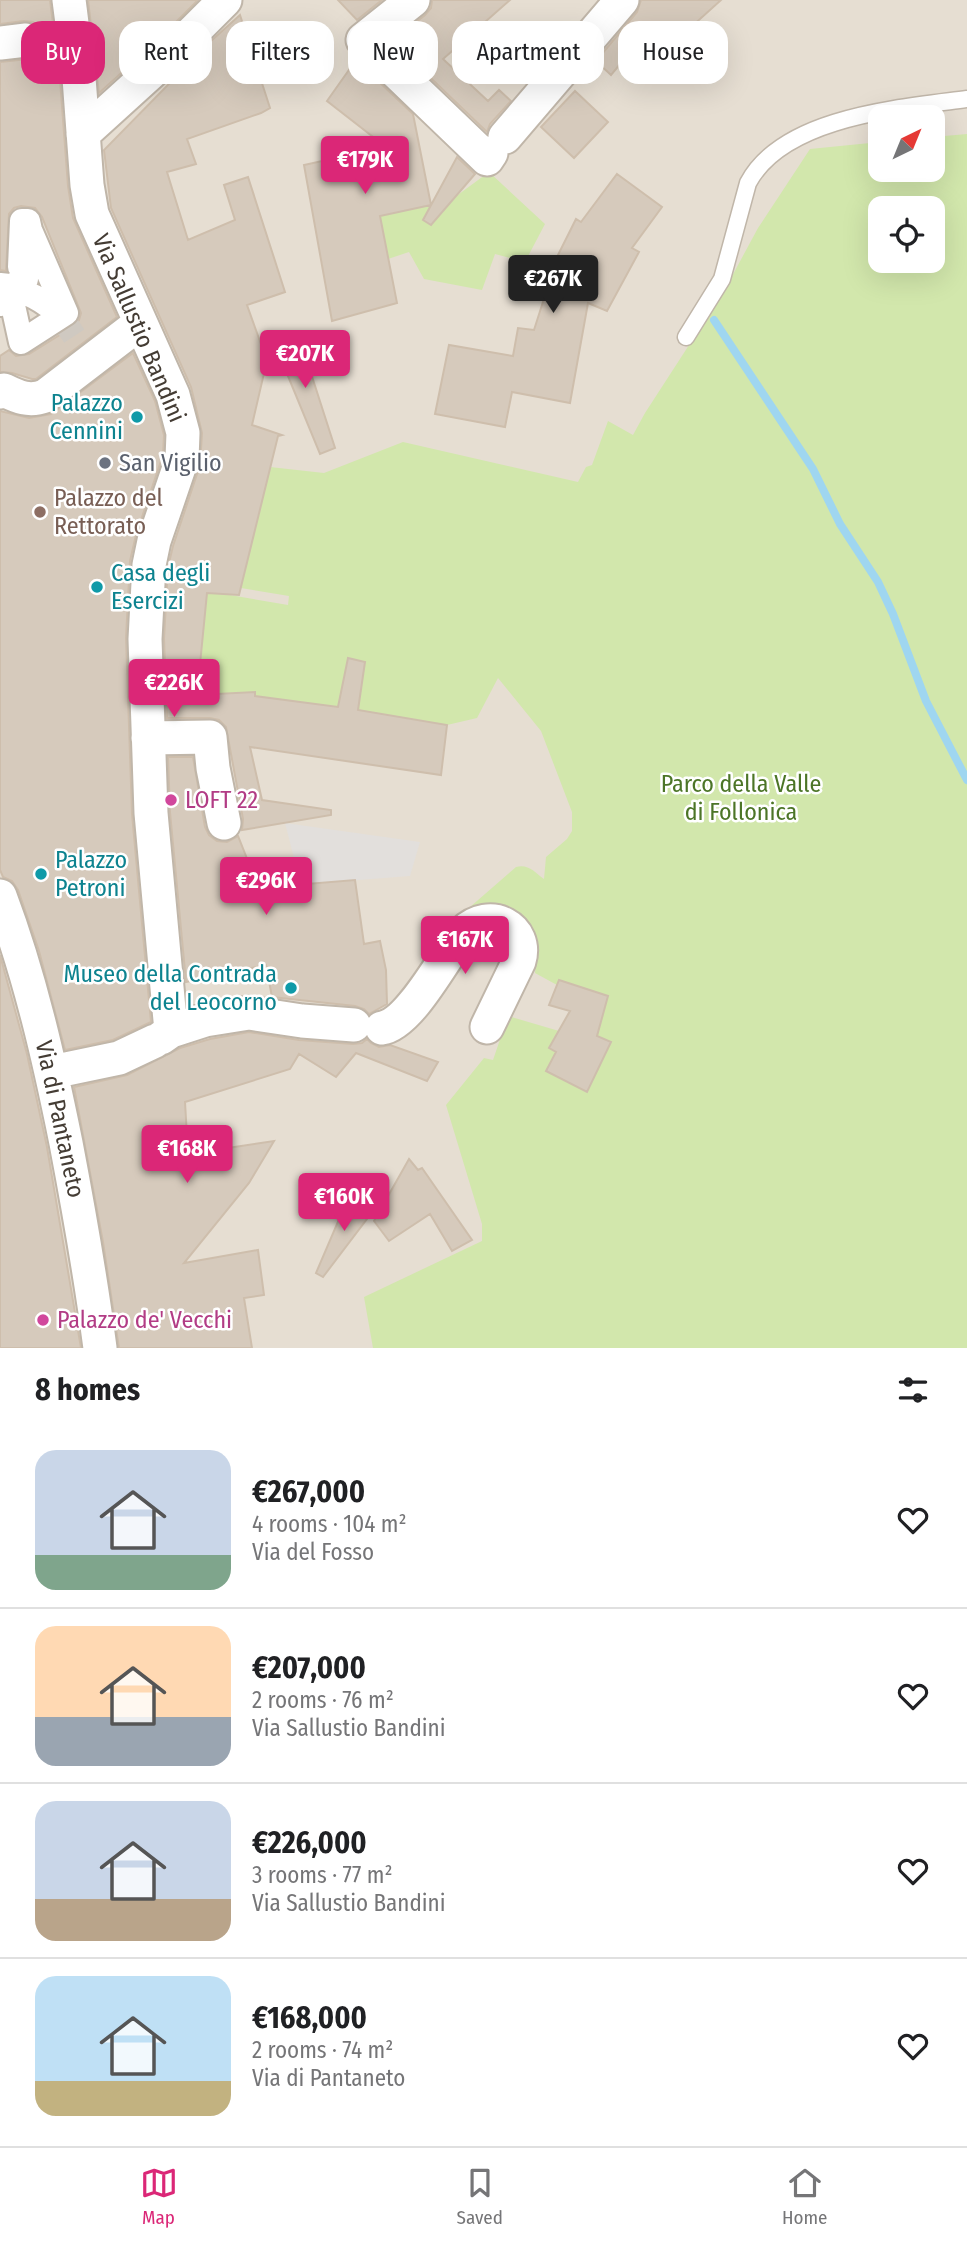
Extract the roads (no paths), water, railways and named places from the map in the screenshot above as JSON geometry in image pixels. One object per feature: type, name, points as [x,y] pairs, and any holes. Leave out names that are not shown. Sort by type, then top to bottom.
[{"type":"street","name":"Via Sallustio Bandini","points":[[69,0],[70,35],[92,214],[177,407],[184,446],[154,541],[148,572],[145,639],[162,1037]]},
{"type":"street","points":[[83,134],[169,56],[225,0]]},
{"type":"street","points":[[413,0],[363,40],[494,150],[622,0]]},
{"type":"street","points":[[0,286],[19,286],[20,279],[26,279],[26,268],[20,267],[22,221],[28,221],[66,313],[21,342],[12,301],[0,304]]},
{"type":"street","points":[[0,286],[32,295],[61,316]]},
{"type":"street","points":[[1,390],[22,398],[38,399],[56,388],[86,354],[139,324]]},
{"type":"street","points":[[148,738],[210,737],[224,823]]},
{"type":"street","name":"Via di Pantaneto","points":[[0,896],[23,962],[52,1072],[89,1261],[100,1348]]},
{"type":"street","points":[[52,1072],[119,1058],[162,1037],[218,1017],[249,1013],[302,1021],[392,1025],[412,1006],[463,933],[475,923],[487,919],[503,924],[512,931],[521,950],[519,961],[487,1027]]},
{"type":"lane","points":[[686,337],[722,279],[748,183],[766,158],[791,141],[836,123],[894,109],[967,100]]},
{"type":"waterway","points":[[714,320],[813,469],[840,524],[878,582],[926,701],[967,780]]},
{"type":"tunnel","points":[[61,316],[82,348]]},
{"type":"place","name":"Palazzo Cennini","points":[[137,417]]},
{"type":"place","name":"San Vigilio","points":[[105,463]]},
{"type":"place","name":"Palazzo del Rettorato","points":[[40,512]]},
{"type":"place","name":"Casa degli Esercizi","points":[[97,587]]},
{"type":"place","name":"LOFT 22","points":[[171,800]]},
{"type":"place","name":"Palazzo Petroni","points":[[41,874]]},
{"type":"place","name":"Museo della Contrada del Leocorno","points":[[291,988]]},
{"type":"place","name":"Palazzo de' Vecchi","points":[[43,1320]]},
{"type":"park label","name":"Parco della Valle di Follonica","points":[[741,798]]}]
